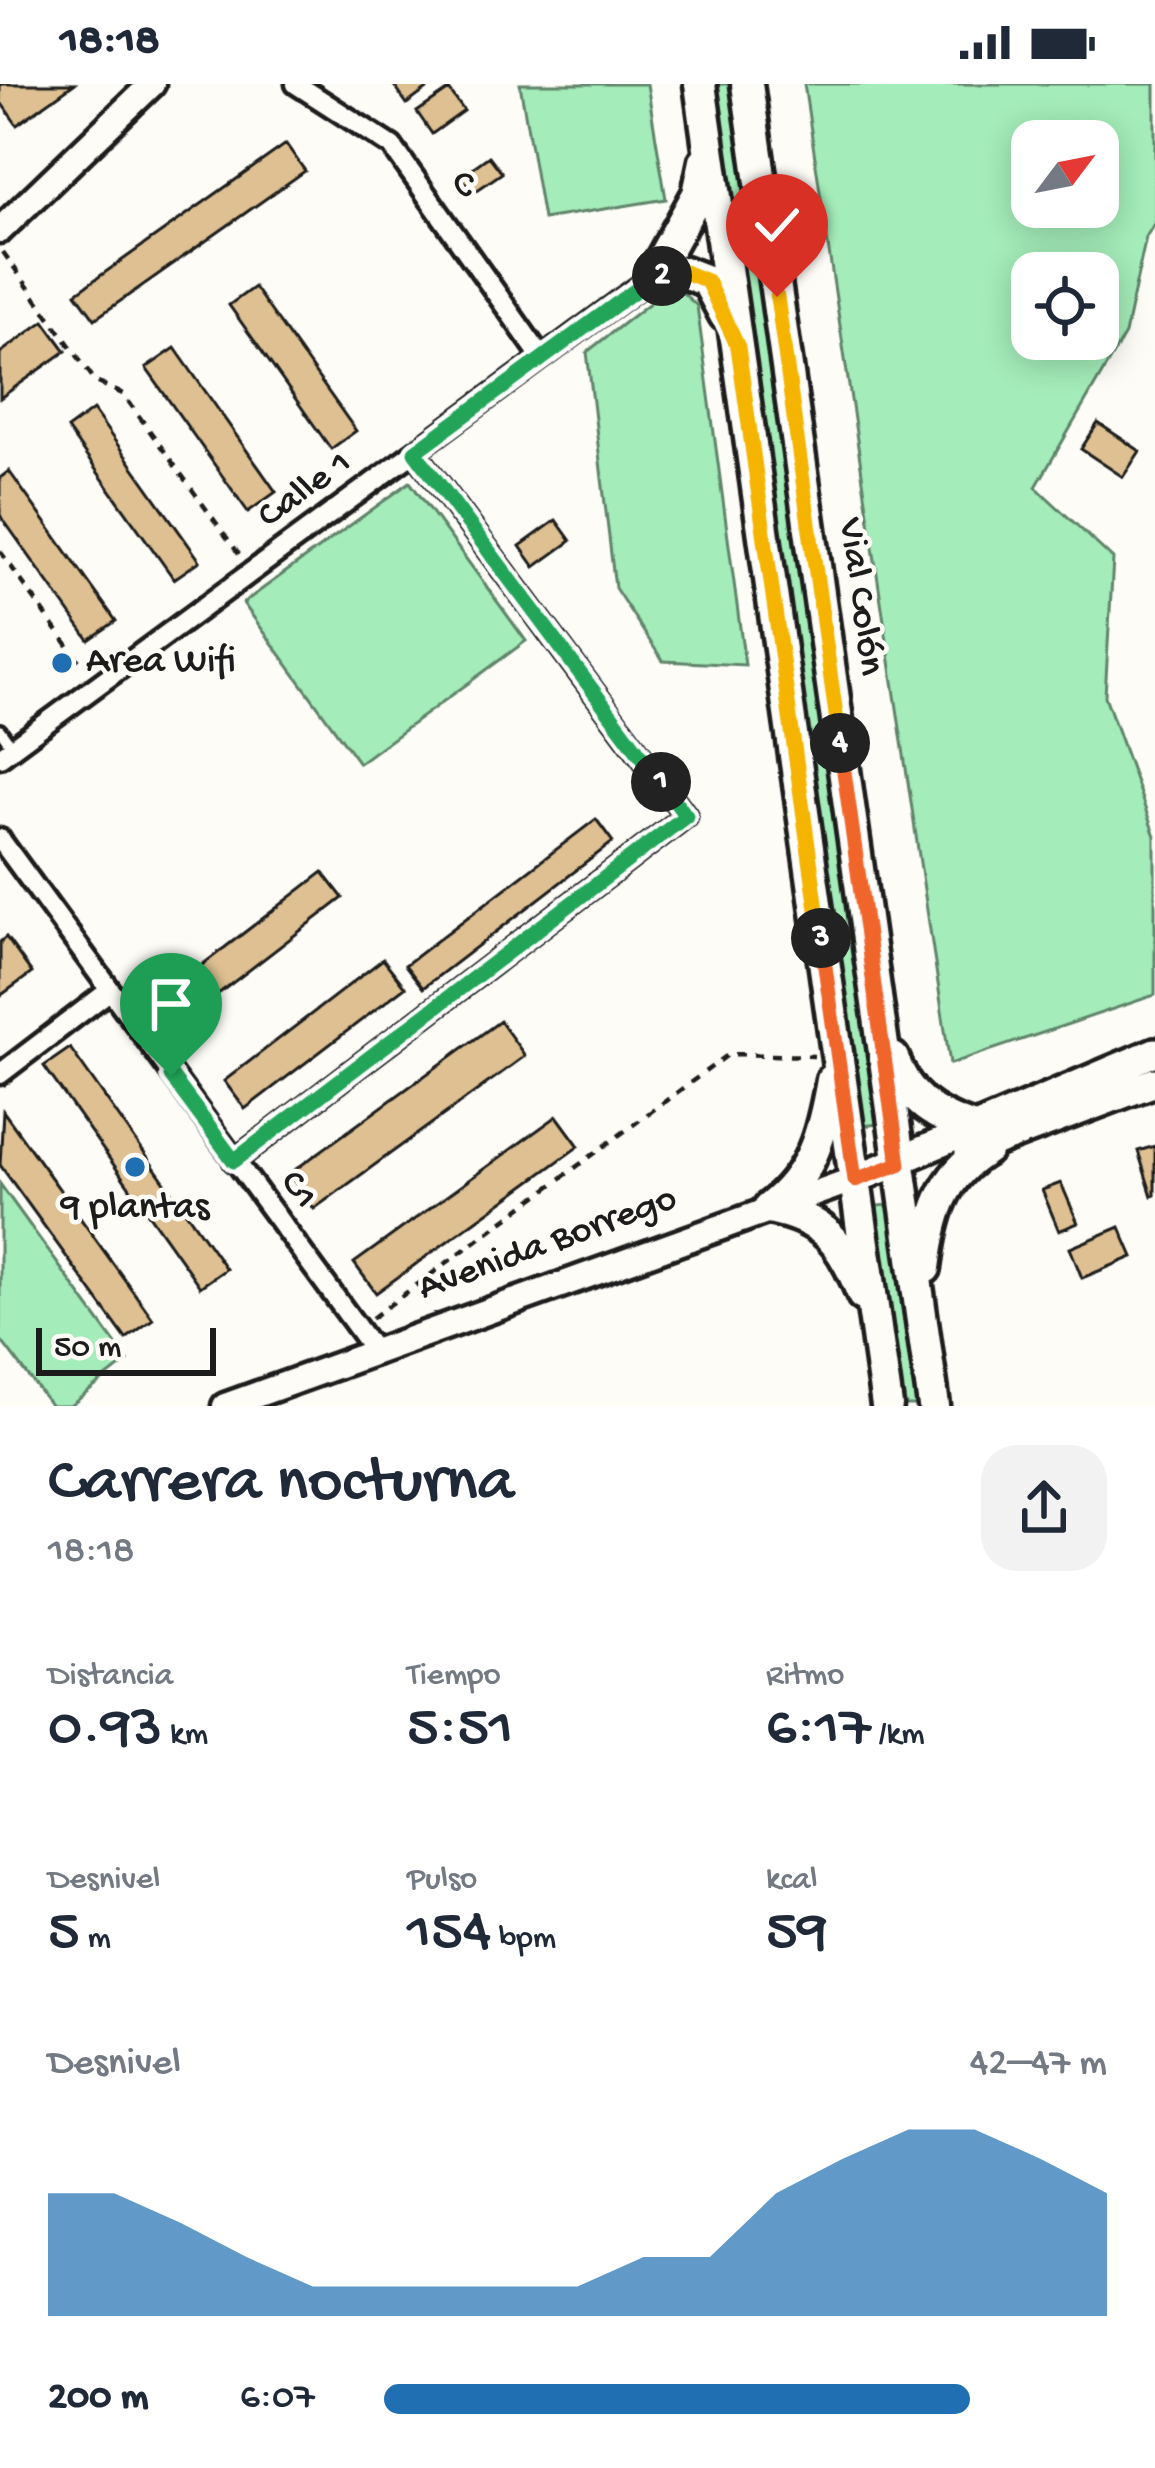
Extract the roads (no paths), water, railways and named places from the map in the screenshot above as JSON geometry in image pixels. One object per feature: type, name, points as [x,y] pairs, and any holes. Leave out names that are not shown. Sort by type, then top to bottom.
[{"type":"main road","points":[[700,84],[829,1053],[855,1180],[887,1406]]},
{"type":"main road","name":"Vial Colón","points":[[747,84],[934,1406]]},
{"type":"main road","points":[[652,278],[698,194],[709,144]]},
{"type":"main road","points":[[652,278],[684,272],[707,281],[738,347]]},
{"type":"main road","points":[[879,1019],[914,1097],[936,1116],[978,1138],[943,1189],[931,1223],[920,1310]]},
{"type":"main road","name":"Avenida Borrego","points":[[978,1138],[1155,1052]]},
{"type":"main road","points":[[769,1208],[805,1173],[820,1139],[829,1053]]},
{"type":"main road","name":"Avenida Borrego","points":[[855,1180],[1155,1082]]},
{"type":"main road","points":[[769,1208],[805,1215],[831,1235],[876,1324]]},
{"type":"street","points":[[0,230],[152,84]]},
{"type":"street","name":"C","points":[[296,84],[392,146],[542,358]]},
{"type":"street","name":"Calle 1","points":[[7,753],[652,278]]},
{"type":"street","points":[[234,1161],[686,816],[415,452]]},
{"type":"street","name":"C1","points":[[0,838],[374,1349]]},
{"type":"street","points":[[0,1074],[109,991]]},
{"type":"street","name":"Avenida Borrego","points":[[225,1406],[855,1180]]},
{"type":"lane","points":[[0,730],[7,753]]},
{"type":"place","name":"Area Wifi","points":[[62,663]]},
{"type":"place","name":"9 plantas","points":[[135,1167]]}]
